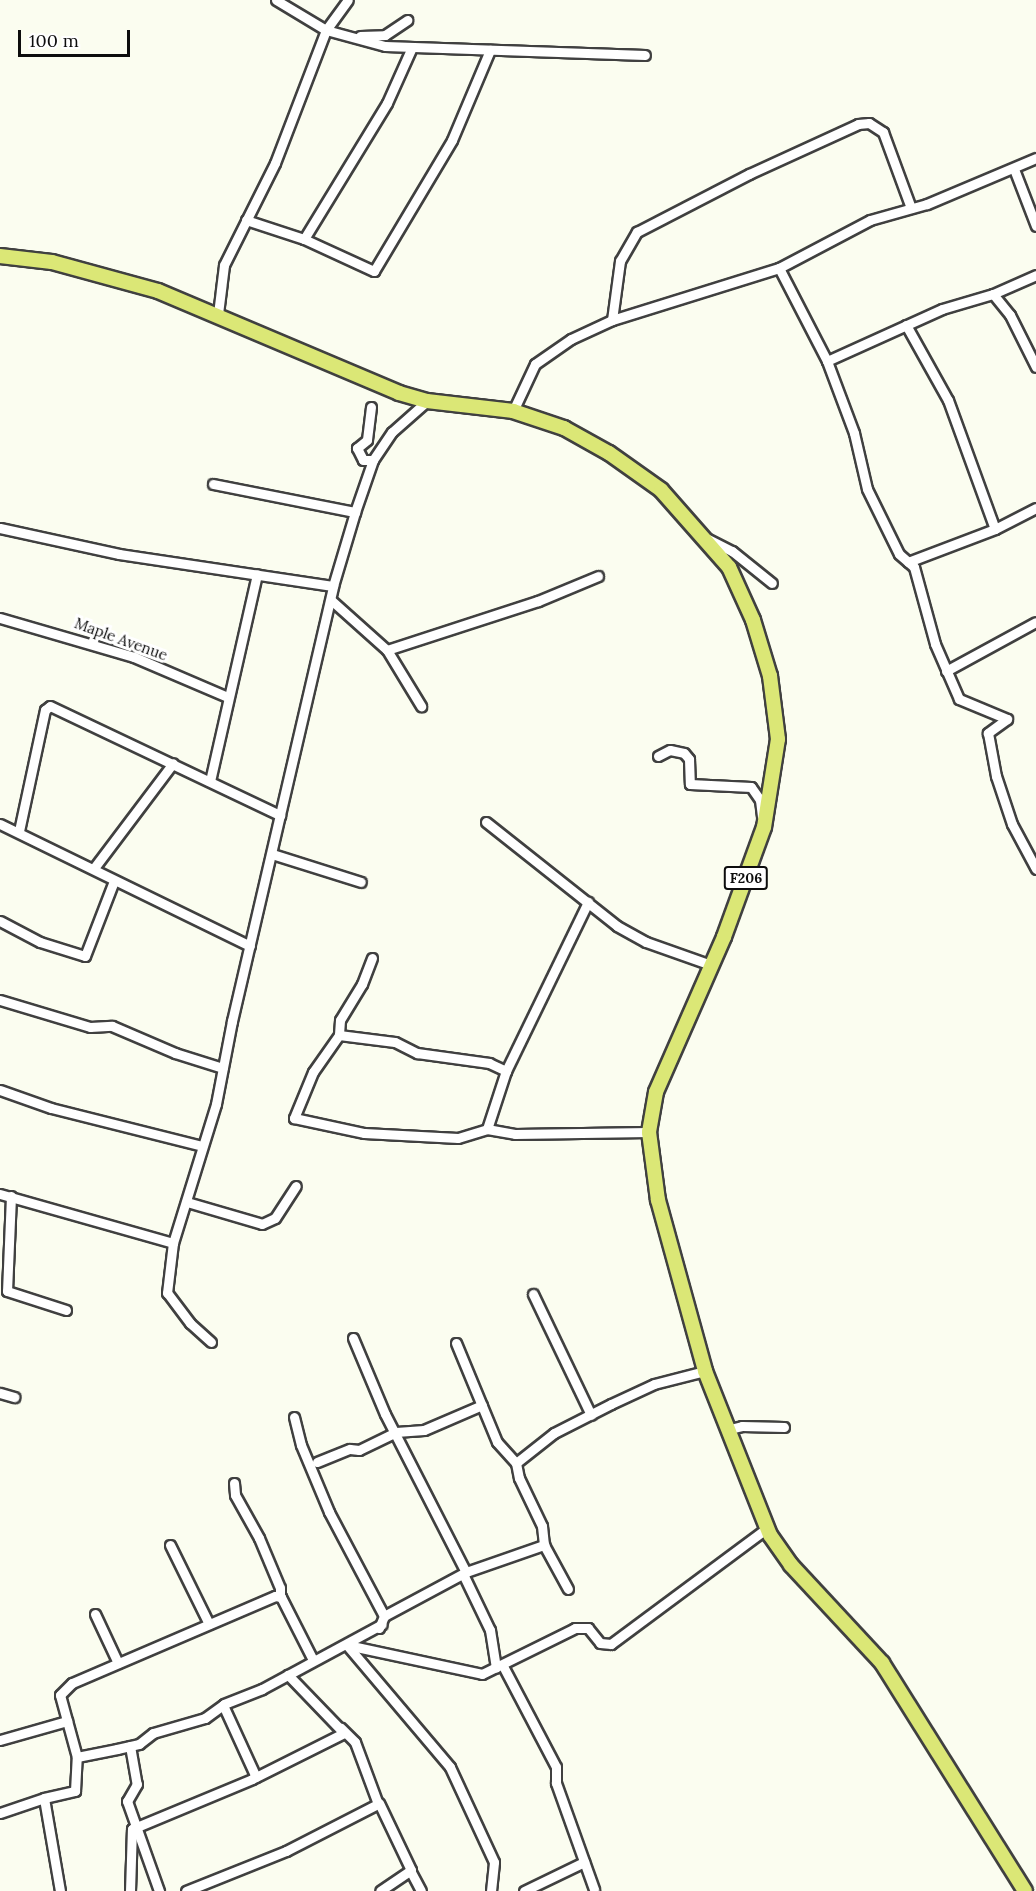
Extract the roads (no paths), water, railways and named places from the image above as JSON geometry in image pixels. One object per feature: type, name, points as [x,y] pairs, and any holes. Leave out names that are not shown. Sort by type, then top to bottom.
[{"type":"main road","name":"F206","points":[[0,256],[96,272],[218,314],[366,381],[427,400],[513,411],[564,428],[609,453],[661,490],[706,538],[729,567],[753,620],[770,676],[778,739],[764,827],[711,965],[669,1055],[656,1092],[649,1132],[658,1200],[705,1371],[767,1528],[791,1565],[882,1663],[1025,1891]]},
{"type":"street","points":[[276,0],[329,31],[376,45],[645,55]]},
{"type":"street","points":[[218,314],[224,265],[275,164],[329,31],[348,0]]},
{"type":"street","points":[[329,31],[335,38],[382,36],[407,20]]},
{"type":"street","points":[[304,239],[387,103],[412,47]]},
{"type":"street","points":[[246,220],[304,239],[374,271],[452,140],[490,50]]},
{"type":"street","points":[[612,320],[620,261],[637,232],[748,174],[858,124],[869,123],[883,132],[911,208]]},
{"type":"street","points":[[513,411],[535,364],[572,339],[612,320],[779,268],[870,220],[911,208],[1014,169],[1036,158]]},
{"type":"street","points":[[1014,169],[1036,226]]},
{"type":"street","points":[[779,268],[827,361],[855,433],[867,489],[899,554],[914,567],[946,671],[959,699],[1007,719],[988,733],[996,776],[1012,824],[1036,869]]},
{"type":"street","points":[[827,361],[906,325],[993,294],[1036,275]]},
{"type":"street","points":[[993,294],[1010,315],[1036,368]]},
{"type":"street","points":[[906,325],[948,400],[995,529]]},
{"type":"street","points":[[211,1342],[168,1295],[173,1243],[187,1203],[224,1068],[333,586],[355,512],[373,460],[392,432],[427,400]]},
{"type":"street","points":[[371,407],[367,440],[357,448],[363,460],[373,460]]},
{"type":"street","points":[[213,484],[355,512]]},
{"type":"street","points":[[908,562],[995,529],[1036,508]]},
{"type":"street","points":[[0,528],[119,554],[333,586]]},
{"type":"street","points":[[706,538],[732,551],[772,584]]},
{"type":"street","points":[[210,781],[257,574]]},
{"type":"street","points":[[387,650],[538,601],[598,576]]},
{"type":"street","points":[[331,600],[387,650],[421,706]]},
{"type":"street","name":"Maple Avenue","points":[[0,618],[134,657],[228,697]]},
{"type":"street","points":[[946,671],[1036,622]]},
{"type":"street","points":[[19,831],[45,710],[50,706],[280,815]]},
{"type":"street","points":[[658,756],[670,750],[684,753],[689,759],[690,783],[751,787],[759,800],[764,827]]},
{"type":"street","points":[[94,868],[173,763]]},
{"type":"street","points":[[486,822],[617,926],[646,942],[711,965]]},
{"type":"street","points":[[0,824],[19,831],[94,868],[114,881],[250,946]]},
{"type":"street","points":[[272,854],[361,882]]},
{"type":"street","points":[[0,921],[40,942],[86,956],[114,881]]},
{"type":"street","points":[[487,1129],[506,1071],[551,982],[568,937],[588,902]]},
{"type":"street","points":[[372,957],[362,984],[340,1020],[339,1035],[313,1072],[294,1118],[364,1133],[458,1138],[487,1129],[515,1134],[649,1132]]},
{"type":"street","points":[[0,1000],[90,1027],[112,1026],[175,1053],[224,1068]]},
{"type":"street","points":[[339,1035],[395,1042],[417,1053],[489,1063],[506,1071]]},
{"type":"street","points":[[0,1090],[51,1108],[202,1146]]},
{"type":"street","points":[[187,1203],[262,1224],[275,1218],[296,1186]]},
{"type":"street","points":[[0,1194],[173,1243]]},
{"type":"street","points":[[11,1196],[7,1291],[66,1311]]},
{"type":"street","points":[[533,1294],[591,1414]]},
{"type":"street","points":[[352,1338],[465,1573],[490,1630],[499,1667],[556,1767],[556,1783],[594,1889]]},
{"type":"street","points":[[456,1343],[497,1442],[516,1462],[519,1478],[542,1526],[544,1545],[568,1589]]},
{"type":"street","points":[[516,1462],[529,1449],[591,1414],[654,1384],[705,1371]]},
{"type":"street","points":[[0,1393],[14,1397]]},
{"type":"street","points":[[316,1462],[350,1449],[359,1450],[396,1432],[424,1430],[482,1405]]},
{"type":"street","points":[[294,1417],[302,1445],[329,1512],[383,1620]]},
{"type":"street","points":[[730,1430],[742,1425],[784,1427]]},
{"type":"street","points":[[234,1483],[236,1495],[259,1538],[280,1588],[280,1596],[313,1660]]},
{"type":"street","points":[[347,1645],[482,1674],[575,1628],[588,1628],[600,1643],[611,1644],[767,1528]]},
{"type":"street","points":[[170,1545],[209,1624]]},
{"type":"street","points":[[77,1757],[130,1746],[153,1733],[205,1718],[223,1705],[262,1689],[465,1573],[544,1545]]},
{"type":"street","points":[[0,1813],[44,1798],[75,1791],[77,1757],[61,1691],[118,1663],[280,1596]]},
{"type":"street","points":[[95,1614],[118,1663]]},
{"type":"street","points":[[288,1676],[347,1645],[376,1633],[383,1620]]},
{"type":"street","points":[[347,1645],[450,1767],[494,1862],[490,1891]]},
{"type":"street","points":[[130,1891],[130,1842],[136,1828],[256,1777],[344,1732],[288,1676]]},
{"type":"street","points":[[288,1676],[355,1742],[379,1803],[421,1891]]},
{"type":"street","points":[[223,1705],[256,1777]]},
{"type":"street","points":[[0,1740],[67,1722]]},
{"type":"street","points":[[130,1746],[137,1784],[127,1801],[159,1891]]},
{"type":"street","points":[[44,1798],[60,1891]]},
{"type":"street","points":[[186,1891],[206,1882],[216,1882],[239,1868],[295,1847],[379,1803]]},
{"type":"street","points":[[524,1891],[584,1862]]},
{"type":"street","points":[[380,1891],[411,1872]]}]
